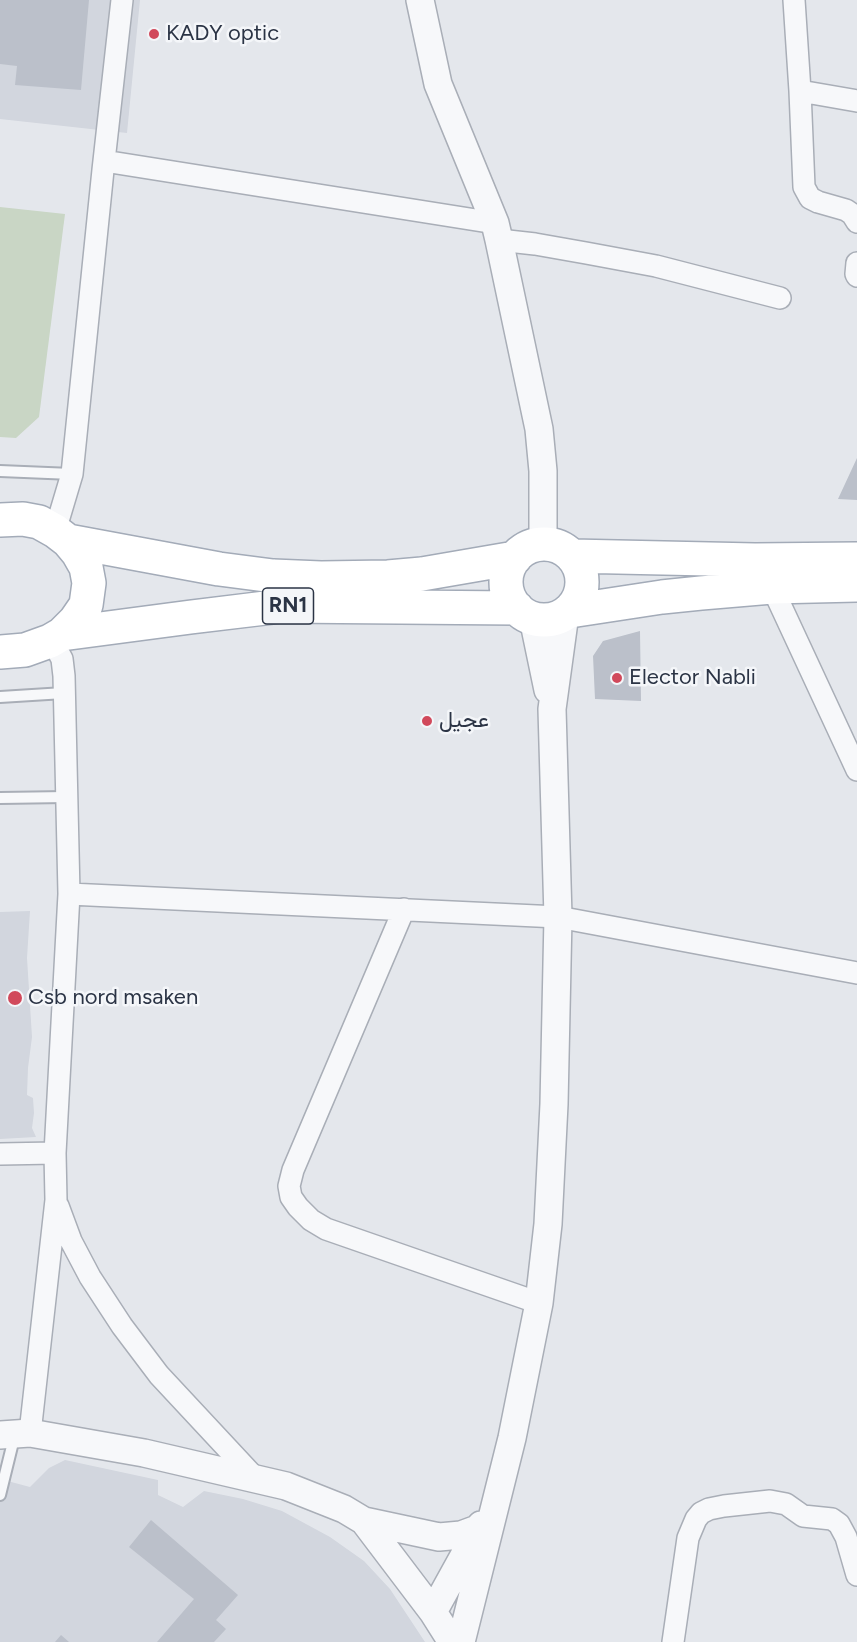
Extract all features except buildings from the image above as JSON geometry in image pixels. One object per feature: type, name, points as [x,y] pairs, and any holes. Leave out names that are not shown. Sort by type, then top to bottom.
[{"type":"main road","name":"RN1","points":[[0,519],[39,522],[62,536],[219,569],[273,576],[321,578],[399,576],[543,553],[755,560],[857,559]]},
{"type":"main road","points":[[56,638],[75,621],[86,605],[89,583],[86,567],[78,553],[62,536]]},
{"type":"main road","points":[[525,613],[510,599],[507,588],[509,567],[543,553],[579,567],[582,579],[581,590],[577,602],[567,612]]},
{"type":"main road","name":"RN1","points":[[0,652],[25,650],[56,638],[191,616],[282,606],[525,613],[544,620],[555,619],[567,612],[662,597],[772,587],[857,585]]},
{"type":"street","points":[[62,536],[72,474],[122,0]]},
{"type":"street","points":[[420,0],[438,84],[497,232],[539,429],[543,471],[543,553]]},
{"type":"street","points":[[794,0],[801,91],[803,178],[806,192],[810,198],[818,202],[846,210],[857,222]]},
{"type":"street","points":[[801,91],[857,101]]},
{"type":"street","points":[[104,161],[497,232],[545,246],[644,264],[780,298]]},
{"type":"street","points":[[857,263],[857,276]]},
{"type":"street","points":[[772,587],[857,770]]},
{"type":"street","points":[[461,1642],[512,1438],[539,1303],[548,1224],[554,1104],[558,917],[552,709],[567,612]]},
{"type":"street","points":[[525,613],[552,709]]},
{"type":"street","points":[[56,638],[64,676],[69,894],[55,1153],[56,1200],[15,1434],[144,1453],[255,1478],[304,1493],[344,1509],[364,1521],[439,1537],[461,1535],[480,1528]]},
{"type":"street","points":[[69,894],[558,917],[857,973]]},
{"type":"street","points":[[404,909],[293,1170],[290,1186],[291,1197],[310,1220],[326,1229],[539,1303]]},
{"type":"street","points":[[0,1154],[55,1153]]},
{"type":"street","points":[[56,1200],[71,1241],[90,1277],[122,1326],[159,1375],[255,1478]]},
{"type":"street","points":[[433,1612],[496,1498]]},
{"type":"street","points":[[673,1642],[688,1538],[701,1513],[716,1507],[770,1501],[786,1504],[803,1516],[832,1519],[843,1530],[857,1575]]},
{"type":"street","points":[[364,1521],[433,1612],[452,1642]]},
{"type":"lane","points":[[0,471],[72,474]]},
{"type":"lane","points":[[0,697],[64,693]]},
{"type":"lane","points":[[0,798],[66,798]]},
{"type":"lane","points":[[0,1495],[15,1434]]},
{"type":"shaded area","points":[[0,0],[140,0],[127,133],[0,119]]},
{"type":"shaded area","name":"Csb nord msaken","points":[[30,911],[27,958],[32,1037],[27,1095],[33,1098],[32,1128],[36,1137],[0,1139],[0,912]]},
{"type":"shaded area","points":[[65,1460],[158,1480],[158,1495],[183,1507],[204,1491],[243,1499],[282,1511],[330,1537],[364,1561],[390,1589],[425,1642],[0,1642],[0,1479],[30,1487],[49,1468]]},
{"type":"green space","points":[[0,207],[65,214],[39,417],[16,438],[0,437]]},
{"type":"place","name":"KADY optic","points":[[154,34]]},
{"type":"place","name":"Elector Nabli","points":[[617,678]]},
{"type":"place","name":"عجيل","points":[[427,721]]},
{"type":"place","name":"Csb nord msaken","points":[[15,998]]}]
